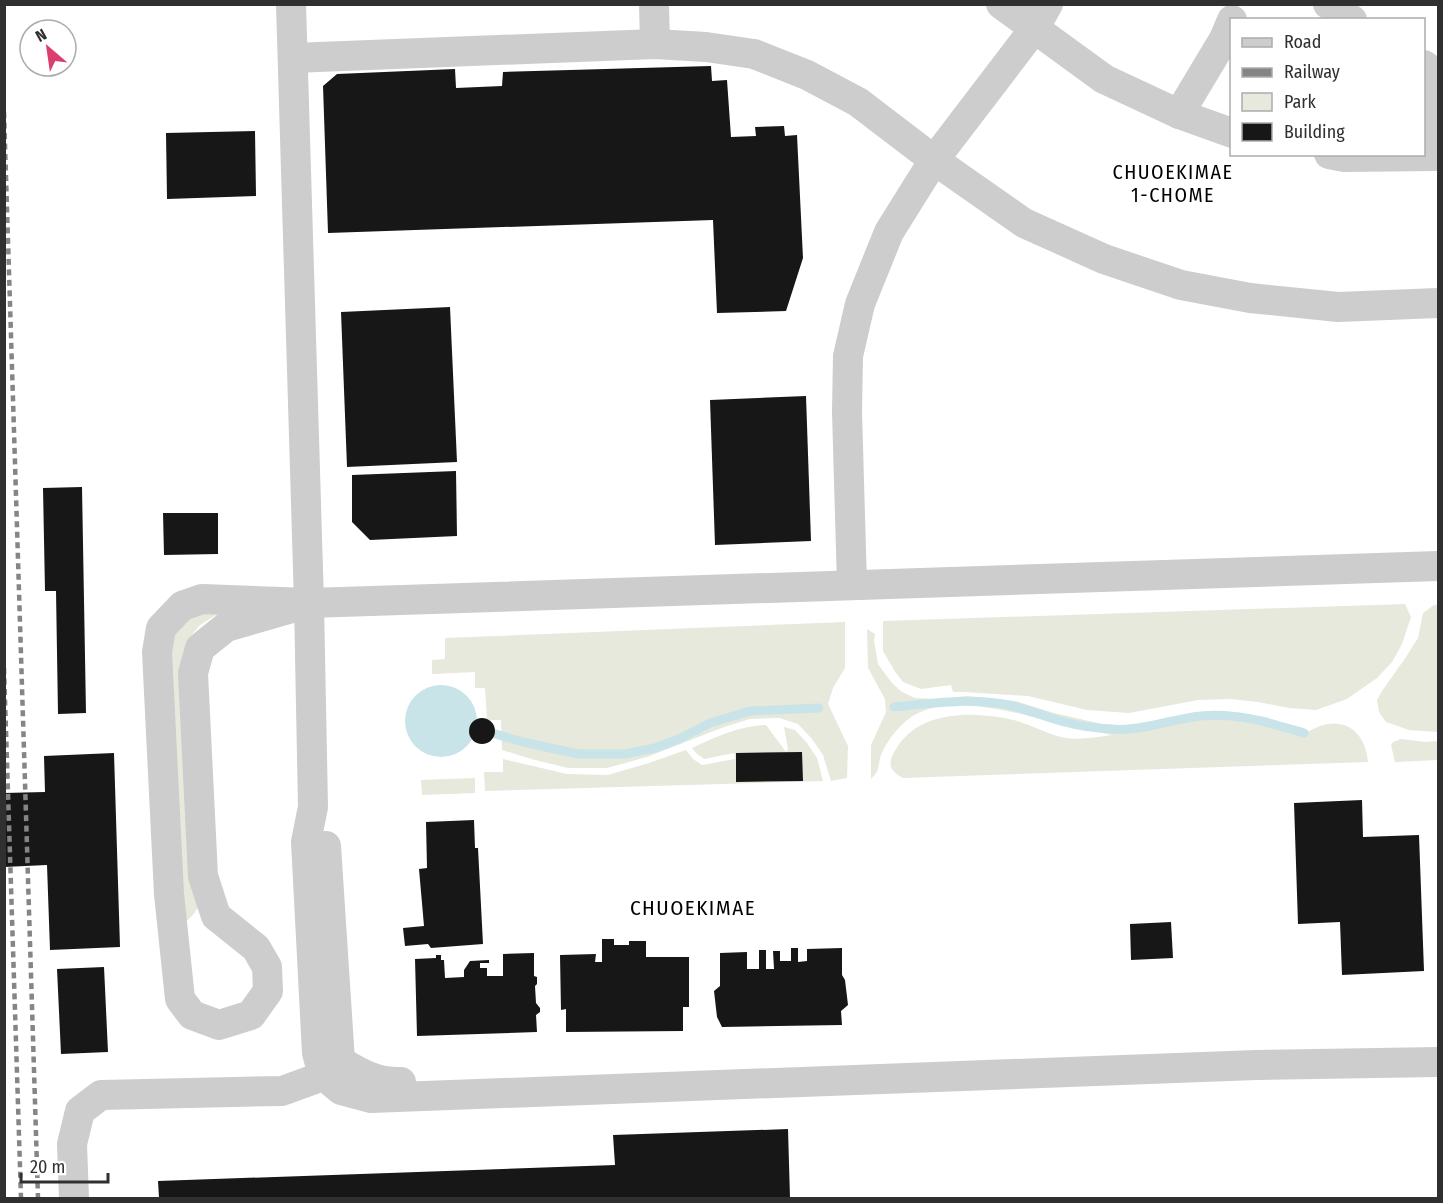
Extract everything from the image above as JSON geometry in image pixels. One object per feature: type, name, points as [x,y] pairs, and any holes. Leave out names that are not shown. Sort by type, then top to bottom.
[{"type":"street","points":[[291,4],[313,807],[306,842],[317,1053],[332,1068],[341,1090],[371,1098],[1256,1065],[1438,1062]]},
{"type":"street","points":[[654,4],[655,44]]},
{"type":"street","points":[[1001,4],[1041,17],[1104,79],[1179,114],[1230,132]]},
{"type":"street","points":[[1328,4],[1349,18]]},
{"type":"street","points":[[852,585],[847,411],[848,356],[860,304],[889,232],[934,160],[1041,17]]},
{"type":"street","points":[[1179,114],[1224,39],[1230,25]]},
{"type":"street","points":[[293,58],[655,44],[706,46],[754,54],[807,75],[858,102],[934,160],[1024,223],[1104,260],[1181,285],[1250,298],[1338,307],[1438,303]]},
{"type":"street","points":[[1339,156],[1438,156],[1428,68],[1425,66]]},
{"type":"street","points":[[309,603],[226,627],[200,648],[193,673],[203,876],[216,916],[256,948],[267,967],[268,991],[251,1015],[219,1025],[192,1015],[180,999],[168,871],[157,652],[161,628],[182,606],[202,598],[309,603],[1438,566]]},
{"type":"street","points":[[74,1198],[72,1144],[80,1111],[101,1095],[282,1091],[315,1079],[332,1068],[387,1082],[1248,1046],[1438,1042]]},
{"type":"green space","points":[[1405,604],[1411,617],[1402,644],[1392,662],[1377,678],[1347,699],[1316,710],[1230,699],[1198,700],[1129,713],[1087,710],[1028,696],[953,692],[951,685],[921,689],[903,682],[883,651],[883,621]]},
{"type":"green space","points":[[1434,605],[1438,605],[1438,732],[1409,730],[1386,722],[1379,712],[1377,700],[1418,638],[1423,613]]},
{"type":"green space","points":[[202,611],[219,613],[200,625],[190,637],[201,904],[180,927],[169,646],[182,625]]},
{"type":"green space","points":[[845,622],[845,668],[833,688],[828,704],[848,746],[847,778],[831,781],[823,755],[812,739],[798,724],[779,718],[750,719],[647,757],[607,768],[568,768],[535,760],[502,750],[501,720],[487,720],[485,688],[475,688],[475,672],[432,674],[432,660],[445,659],[445,638]]},
{"type":"green space","points":[[867,629],[875,634],[878,664],[892,683],[902,692],[915,698],[937,699],[967,696],[1015,701],[1102,724],[1135,726],[1207,712],[1266,717],[1308,732],[1319,726],[1339,724],[1356,732],[1366,750],[1368,762],[903,778],[892,769],[891,758],[906,736],[918,727],[948,716],[998,717],[1071,739],[1112,735],[1007,711],[962,705],[941,706],[922,711],[906,721],[886,745],[878,770],[871,779],[871,745],[886,712],[885,699],[868,668]]},
{"type":"green space","points":[[766,725],[786,752],[788,749],[784,727],[795,730],[817,758],[823,781],[485,791],[484,772],[503,772],[503,759],[567,774],[608,775],[686,750],[702,765],[735,759],[734,753],[704,759],[692,748],[737,730]]},
{"type":"green space","points":[[1401,739],[1438,741],[1438,760],[1395,762],[1391,745]]},
{"type":"green space","points":[[475,778],[475,793],[422,795],[421,780]]},
{"type":"water","points":[[441,685],[455,688],[467,695],[474,707],[477,721],[474,735],[467,747],[455,754],[441,757],[427,754],[415,747],[408,735],[405,721],[408,707],[415,695],[427,688]]},
{"type":"building","points":[[711,66],[712,81],[727,80],[731,137],[756,136],[755,127],[784,126],[785,136],[797,135],[803,258],[786,311],[717,313],[713,220],[328,233],[323,86],[337,74],[455,69],[456,88],[502,86],[503,72]]},
{"type":"building","points":[[255,131],[256,196],[167,199],[166,133]]},
{"type":"building","points":[[450,307],[457,462],[347,467],[341,312]]},
{"type":"building","points":[[806,396],[811,541],[715,545],[710,400]]},
{"type":"building","points":[[456,471],[457,536],[370,540],[352,522],[352,475]]},
{"type":"building","points":[[82,487],[86,713],[58,714],[56,591],[45,591],[43,488]]},
{"type":"building","points":[[163,513],[218,513],[218,554],[164,555]]},
{"type":"building","points":[[482,718],[491,722],[495,731],[491,740],[482,744],[473,740],[469,731],[473,722]]},
{"type":"building","points":[[802,752],[803,781],[736,782],[736,753]]},
{"type":"building","points":[[114,753],[120,947],[50,950],[47,865],[4,867],[4,793],[45,792],[44,756]]},
{"type":"building","points":[[1362,800],[1363,837],[1419,835],[1424,971],[1342,975],[1340,922],[1298,924],[1294,803]]},
{"type":"building","points":[[474,820],[475,848],[478,848],[483,944],[431,948],[428,944],[405,946],[403,928],[424,926],[419,869],[427,868],[426,822]]},
{"type":"building","points":[[1171,922],[1173,958],[1131,960],[1130,924]]},
{"type":"building","points":[[602,939],[614,939],[614,945],[629,945],[629,941],[646,941],[646,957],[689,957],[689,1007],[683,1007],[683,1031],[566,1032],[566,1009],[561,1010],[560,955],[596,954],[595,962],[602,962]]},
{"type":"building","points":[[791,948],[798,948],[798,962],[807,961],[807,949],[842,948],[842,975],[845,980],[848,1005],[841,1011],[842,1025],[722,1027],[717,1017],[714,991],[720,986],[720,953],[747,952],[747,969],[759,969],[759,950],[766,950],[766,969],[774,969],[773,951],[780,951],[780,961],[791,961]]},
{"type":"building","points":[[534,953],[534,976],[537,977],[536,1003],[540,1008],[540,1012],[536,1015],[537,1032],[417,1036],[415,959],[436,958],[436,955],[441,955],[441,960],[444,960],[445,978],[464,977],[464,970],[470,961],[489,960],[489,963],[480,963],[480,968],[487,968],[487,976],[503,976],[503,954]]},
{"type":"building","points":[[104,967],[108,1052],[61,1054],[57,969]]},
{"type":"building","points":[[788,1129],[790,1198],[159,1198],[158,1181],[615,1165],[613,1135]]},
{"type":"waterway","points":[[894,707],[954,702],[998,703],[1076,725],[1122,729],[1214,715],[1253,719],[1304,733]]},
{"type":"waterway","points":[[464,725],[523,742],[578,754],[625,754],[655,748],[710,723],[750,711],[819,708]]},
{"type":"railway","points":[[4,112],[38,1198]]},
{"type":"railway","points":[[4,668],[21,1198]]},
{"type":"district","name":"CHUOEKIMAE 1-CHOME","points":[[1173,184]]},
{"type":"district","name":"CHUOEKIMAE","points":[[693,908]]}]
